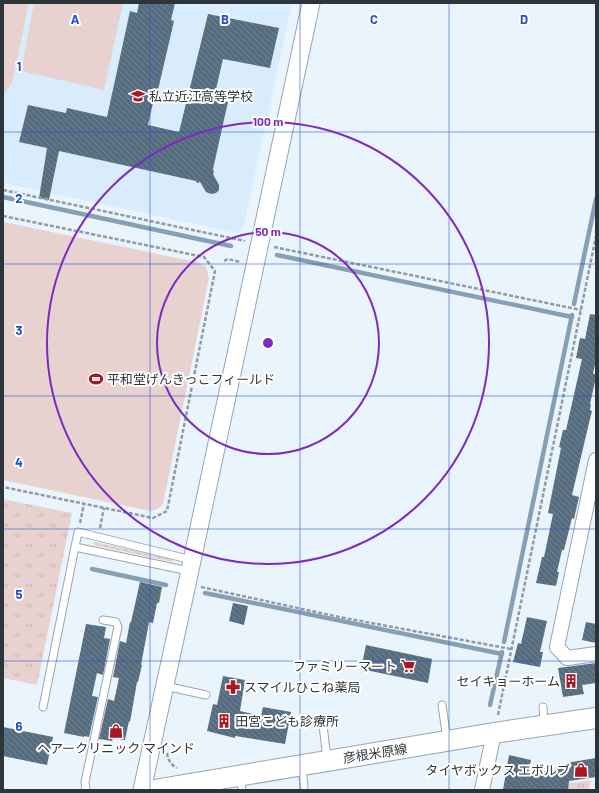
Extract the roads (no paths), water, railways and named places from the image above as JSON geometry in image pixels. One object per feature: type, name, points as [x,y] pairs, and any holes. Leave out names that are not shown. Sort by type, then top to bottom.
[{"type":"main road","name":"彦根米原線","points":[[154,790],[241,783],[302,765],[494,733],[544,716],[596,718]]},
{"type":"street","points":[[142,790],[311,3]]},
{"type":"street","points":[[596,460],[593,488],[557,647],[567,658],[596,654]]},
{"type":"street","points":[[482,790],[494,733]]},
{"type":"lane","points":[[43,706],[78,532],[191,566]]},
{"type":"lane","points":[[75,547],[191,566]]},
{"type":"lane","points":[[86,790],[85,782],[118,626],[116,622],[103,620]]},
{"type":"lane","points":[[165,686],[206,695]]},
{"type":"lane","points":[[442,705],[447,741]]},
{"type":"lane","points":[[323,725],[327,761]]},
{"type":"lane","points":[[302,765],[304,786]]},
{"type":"waterway","points":[[3,197],[231,246]]},
{"type":"waterway","points":[[574,304],[596,199]]},
{"type":"waterway","points":[[277,255],[572,317]]},
{"type":"waterway","points":[[504,642],[572,315]]},
{"type":"waterway","points":[[92,569],[166,585]]},
{"type":"waterway","points":[[205,593],[502,654]]},
{"type":"waterway","points":[[490,705],[502,652]]},
{"type":"place","name":"私立近江高等学校","points":[[138,96]]},
{"type":"place","name":"平和堂げんきっこフィールド","points":[[96,379]]},
{"type":"place","name":"ファミリーマート","points":[[408,666]]},
{"type":"place","name":"セイキョーホーム","points":[[571,681]]},
{"type":"place","name":"スマイルひこね薬局","points":[[233,687]]},
{"type":"place","name":"田宮こども診療所","points":[[224,721]]},
{"type":"place","name":"ヘアークリニック マインド","points":[[116,731]]},
{"type":"place","name":"タイヤボックス エボルブ","points":[[581,770]]}]
